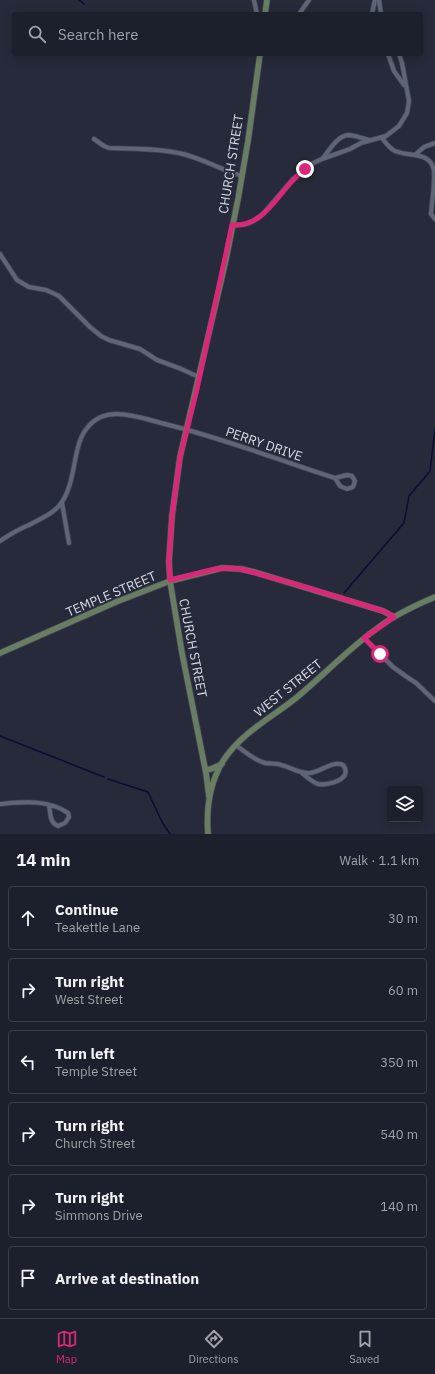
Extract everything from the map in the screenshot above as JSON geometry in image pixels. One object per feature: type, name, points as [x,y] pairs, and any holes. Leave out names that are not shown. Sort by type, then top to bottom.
[{"type":"main road","points":[[265,12],[267,0]]},
{"type":"main road","name":"CHURCH STREET","points":[[209,797],[206,770],[182,653],[170,580],[169,561],[172,516],[180,457],[199,377],[242,176],[260,56]]},
{"type":"main road","name":"TEMPLE STREET","points":[[0,653],[170,580],[216,569],[241,569],[383,611],[394,617]]},
{"type":"main road","name":"WEST STREET","points":[[208,834],[207,812],[212,785],[222,764],[236,744],[297,697],[364,638],[394,617],[435,597]]},
{"type":"main road","points":[[206,770],[222,764]]},
{"type":"street","points":[[254,0],[257,12]]},
{"type":"street","points":[[300,12],[308,0]]},
{"type":"street","points":[[372,12],[375,0]]},
{"type":"street","points":[[379,0],[381,12]]},
{"type":"street","points":[[389,56],[394,71],[406,87]]},
{"type":"street","points":[[232,225],[245,225],[256,220],[296,177],[308,167],[322,159],[336,155],[371,140],[382,138],[394,131],[404,119],[409,101],[402,63],[399,56]]},
{"type":"street","points":[[322,159],[344,136],[371,140]]},
{"type":"street","points":[[382,138],[390,148],[396,152],[422,155],[434,165],[434,191],[431,214],[435,219]]},
{"type":"street","points":[[94,139],[108,148],[145,149],[185,154],[242,176]]},
{"type":"street","points":[[415,155],[424,147],[435,143]]},
{"type":"street","points":[[0,254],[17,280],[29,287],[46,290],[59,296],[101,336],[108,340],[140,349],[157,360],[199,377]]},
{"type":"street","name":"PERRY DRIVE","points":[[62,503],[70,482],[81,438],[88,426],[98,419],[109,415],[119,414],[186,429],[335,478],[347,475],[351,476],[355,481],[354,485],[349,489],[343,488],[335,478]]},
{"type":"street","points":[[0,541],[18,530],[48,516],[62,503]]},
{"type":"street","points":[[62,503],[69,543]]},
{"type":"street","points":[[364,638],[393,667],[416,683],[435,701]]},
{"type":"street","points":[[236,744],[247,754],[259,761],[281,765],[302,773],[316,783],[325,784],[340,780],[346,770],[343,765],[337,764],[319,771],[302,773]]},
{"type":"street","points":[[0,804],[33,802],[49,806],[64,811],[68,814],[69,816],[65,823],[58,826],[53,823],[49,806]]},
{"type":"waterway","points":[[79,0],[84,4]]},
{"type":"waterway","points":[[344,593],[404,523],[409,496],[430,471],[435,429]]},
{"type":"waterway","points":[[0,736],[104,777]]},
{"type":"waterway","points":[[108,779],[148,792],[162,822],[170,834]]},
{"type":"route","points":[[305,169],[256,220],[245,225],[232,225],[197,389],[180,457],[172,516],[169,561],[170,580],[222,568],[241,569],[383,611],[394,617],[364,638],[380,654]]}]
